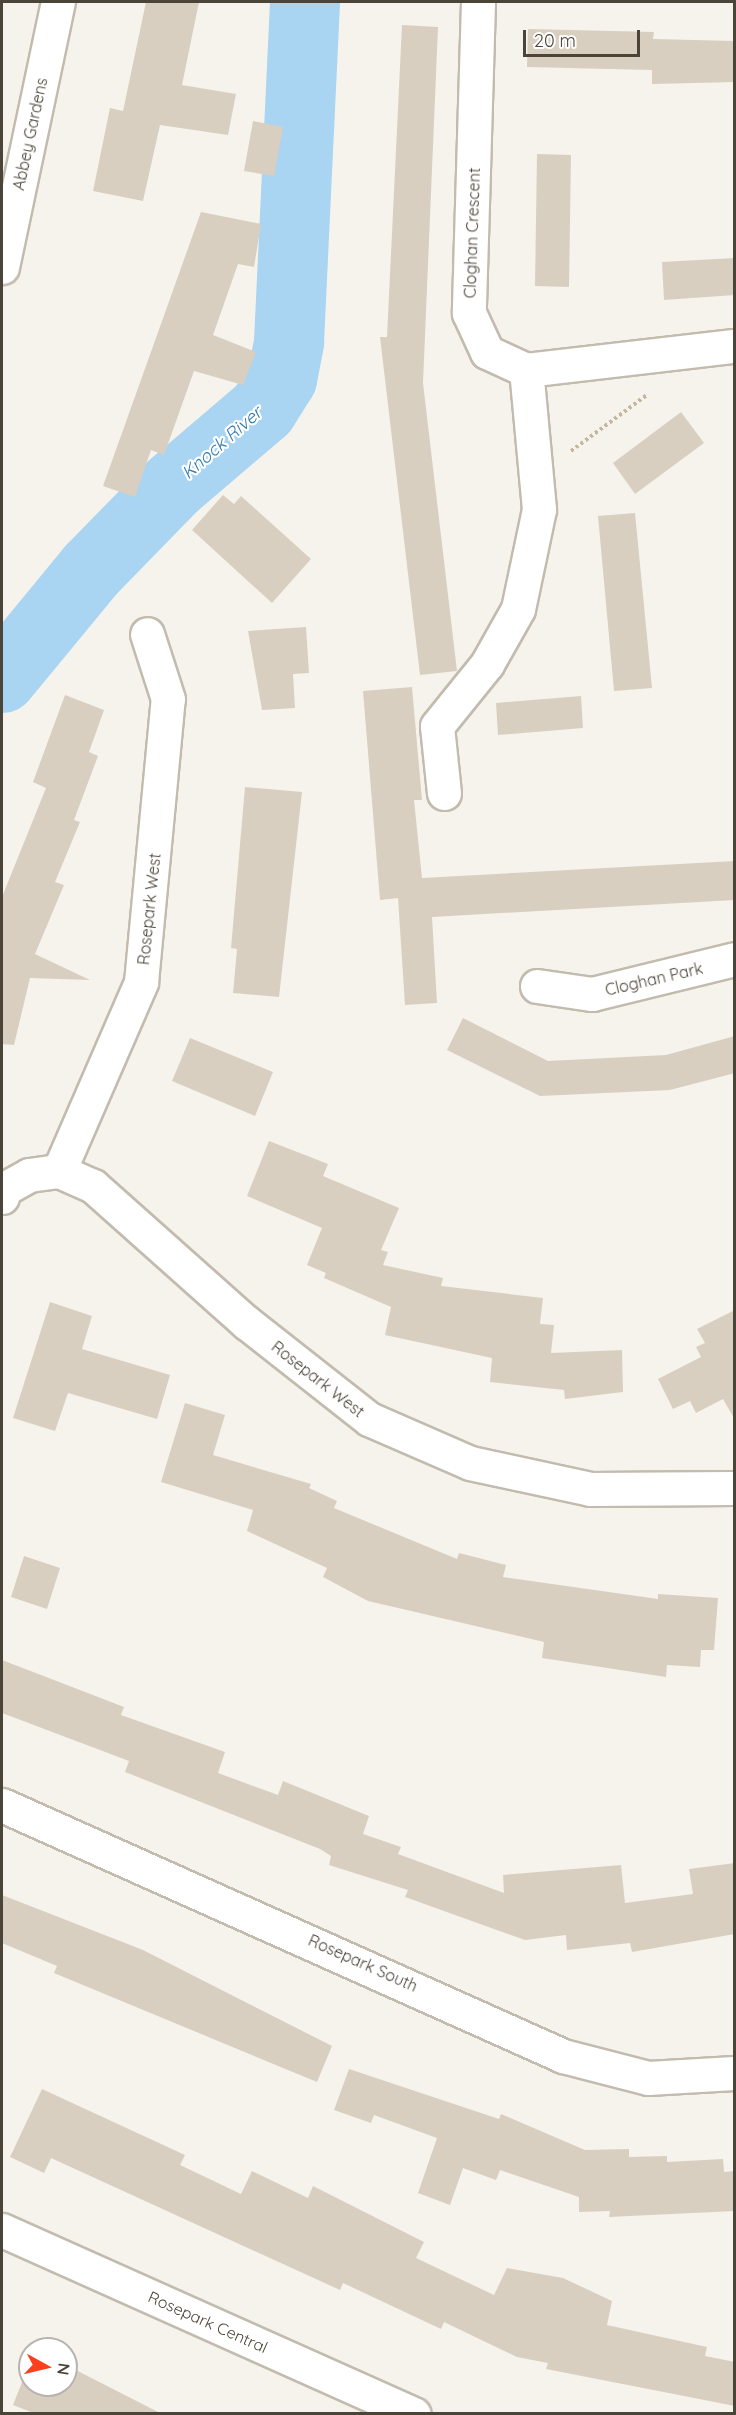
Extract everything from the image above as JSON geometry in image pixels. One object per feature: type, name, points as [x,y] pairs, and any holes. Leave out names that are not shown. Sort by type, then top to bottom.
[{"type":"street","name":"Abbey Gardens","points":[[2,267],[58,2]]},
{"type":"street","name":"Cloghan Crescent","points":[[478,2],[470,313],[487,352],[526,370]]},
{"type":"street","points":[[444,793],[437,726],[487,664],[518,609],[539,509],[526,370],[735,346]]},
{"type":"street","name":"Rosepark West","points":[[147,634],[168,699],[141,982],[59,1171],[93,1186],[247,1323],[369,1419],[471,1462],[590,1489],[735,1488]]},
{"type":"street","name":"Cloghan Park","points":[[537,986],[592,994],[735,959]]},
{"type":"street","points":[[2,1197],[4,1189],[29,1175],[59,1171]]},
{"type":"street","name":"Rosepark South","points":[[2,1805],[563,2056],[648,2078],[735,2073]]},
{"type":"street","name":"Rosepark Central","points":[[2,2230],[414,2414]]},
{"type":"path","points":[[536,470],[559,460],[663,383],[679,352]]},
{"type":"building","points":[[146,2],[199,2],[182,85],[236,94],[228,135],[160,125],[143,201],[93,191],[110,108],[123,111]]},
{"type":"building","points":[[402,25],[438,27],[423,383],[457,671],[420,675],[380,337],[387,337]]},
{"type":"building","points":[[528,29],[654,32],[653,39],[735,41],[735,82],[652,84],[652,70],[527,67]]},
{"type":"building","points":[[253,121],[283,127],[274,176],[244,171]]},
{"type":"building","points":[[537,154],[571,155],[569,287],[535,286]]},
{"type":"building","points":[[201,212],[261,224],[254,267],[238,264],[213,335],[256,352],[243,385],[194,371],[164,455],[151,450],[135,497],[103,486]]},
{"type":"building","points":[[735,258],[735,295],[664,300],[662,262]]},
{"type":"building","points":[[681,412],[704,443],[635,494],[613,463]]},
{"type":"building","points":[[223,495],[234,504],[241,496],[311,559],[272,603],[192,530]]},
{"type":"building","points":[[635,513],[652,688],[614,691],[598,516]]},
{"type":"building","points":[[306,627],[309,673],[293,674],[295,708],[262,710],[248,631]]},
{"type":"building","points":[[412,687],[422,800],[414,800],[422,878],[735,861],[735,900],[432,917],[437,1003],[405,1005],[398,898],[380,900],[363,691]]},
{"type":"building","points":[[65,695],[104,710],[89,752],[98,756],[74,820],[80,822],[55,882],[64,885],[35,954],[90,980],[30,978],[14,1045],[2,1044],[2,897],[46,788],[33,782]]},
{"type":"building","points":[[581,696],[583,728],[498,735],[496,703]]},
{"type":"building","points":[[245,787],[302,792],[279,997],[233,993],[237,949],[231,948]]},
{"type":"building","points":[[463,1018],[548,1061],[666,1055],[735,1036],[735,1073],[670,1090],[540,1096],[447,1050]]},
{"type":"building","points":[[190,1038],[273,1072],[255,1116],[172,1081]]},
{"type":"building","points":[[269,1141],[328,1164],[323,1176],[399,1208],[381,1250],[388,1252],[383,1265],[443,1278],[441,1286],[543,1298],[540,1324],[554,1325],[551,1353],[622,1350],[623,1392],[565,1399],[564,1390],[490,1382],[492,1358],[385,1335],[391,1307],[324,1278],[326,1273],[307,1265],[322,1228],[247,1196]]},
{"type":"building","points":[[50,1302],[92,1316],[82,1349],[170,1375],[157,1419],[68,1393],[55,1431],[13,1418]]},
{"type":"building","points":[[735,1310],[735,1420],[723,1399],[696,1413],[690,1401],[673,1409],[658,1379],[701,1357],[696,1347],[705,1343],[697,1329]]},
{"type":"building","points":[[185,1403],[225,1415],[213,1455],[311,1484],[309,1488],[337,1501],[334,1508],[457,1559],[459,1553],[506,1565],[503,1577],[658,1599],[658,1594],[718,1598],[714,1650],[701,1650],[700,1667],[667,1665],[666,1677],[542,1658],[544,1642],[368,1601],[323,1577],[327,1568],[247,1531],[253,1510],[161,1482]]},
{"type":"building","points":[[24,1556],[60,1568],[47,1609],[11,1597]]},
{"type":"building","points":[[2,1660],[124,1707],[121,1715],[225,1752],[218,1773],[278,1795],[283,1781],[369,1816],[363,1834],[401,1847],[398,1854],[504,1893],[503,1875],[621,1865],[625,1903],[693,1894],[689,1869],[735,1863],[735,1934],[632,1952],[630,1943],[567,1950],[566,1935],[525,1940],[405,1897],[408,1890],[329,1865],[331,1856],[320,1849],[125,1772],[129,1761],[2,1713]]},
{"type":"building","points":[[2,1895],[143,1950],[332,2046],[317,2082],[54,1973],[57,1966],[2,1943]]},
{"type":"building","points":[[349,2069],[499,2119],[501,2114],[585,2150],[629,2149],[629,2157],[667,2156],[667,2162],[723,2159],[724,2172],[735,2171],[735,2211],[609,2217],[610,2211],[579,2212],[579,2197],[500,2170],[496,2180],[463,2168],[450,2205],[418,2193],[437,2138],[374,2115],[371,2123],[334,2110]]},
{"type":"building","points":[[42,2089],[185,2155],[180,2165],[241,2194],[252,2171],[308,2198],[313,2186],[424,2242],[416,2258],[494,2295],[507,2268],[563,2278],[612,2301],[607,2325],[707,2347],[705,2356],[735,2362],[735,2406],[546,2369],[548,2363],[517,2357],[444,2322],[441,2329],[343,2283],[340,2290],[51,2158],[44,2173],[10,2157]]},
{"type":"building","points":[[78,2371],[162,2414],[36,2414],[13,2405],[18,2392],[18,2397],[78,2397]]},
{"type":"waterway","name":"Knock River","points":[[2,678],[91,570],[174,485],[263,409],[282,379],[289,342],[305,2]]}]
